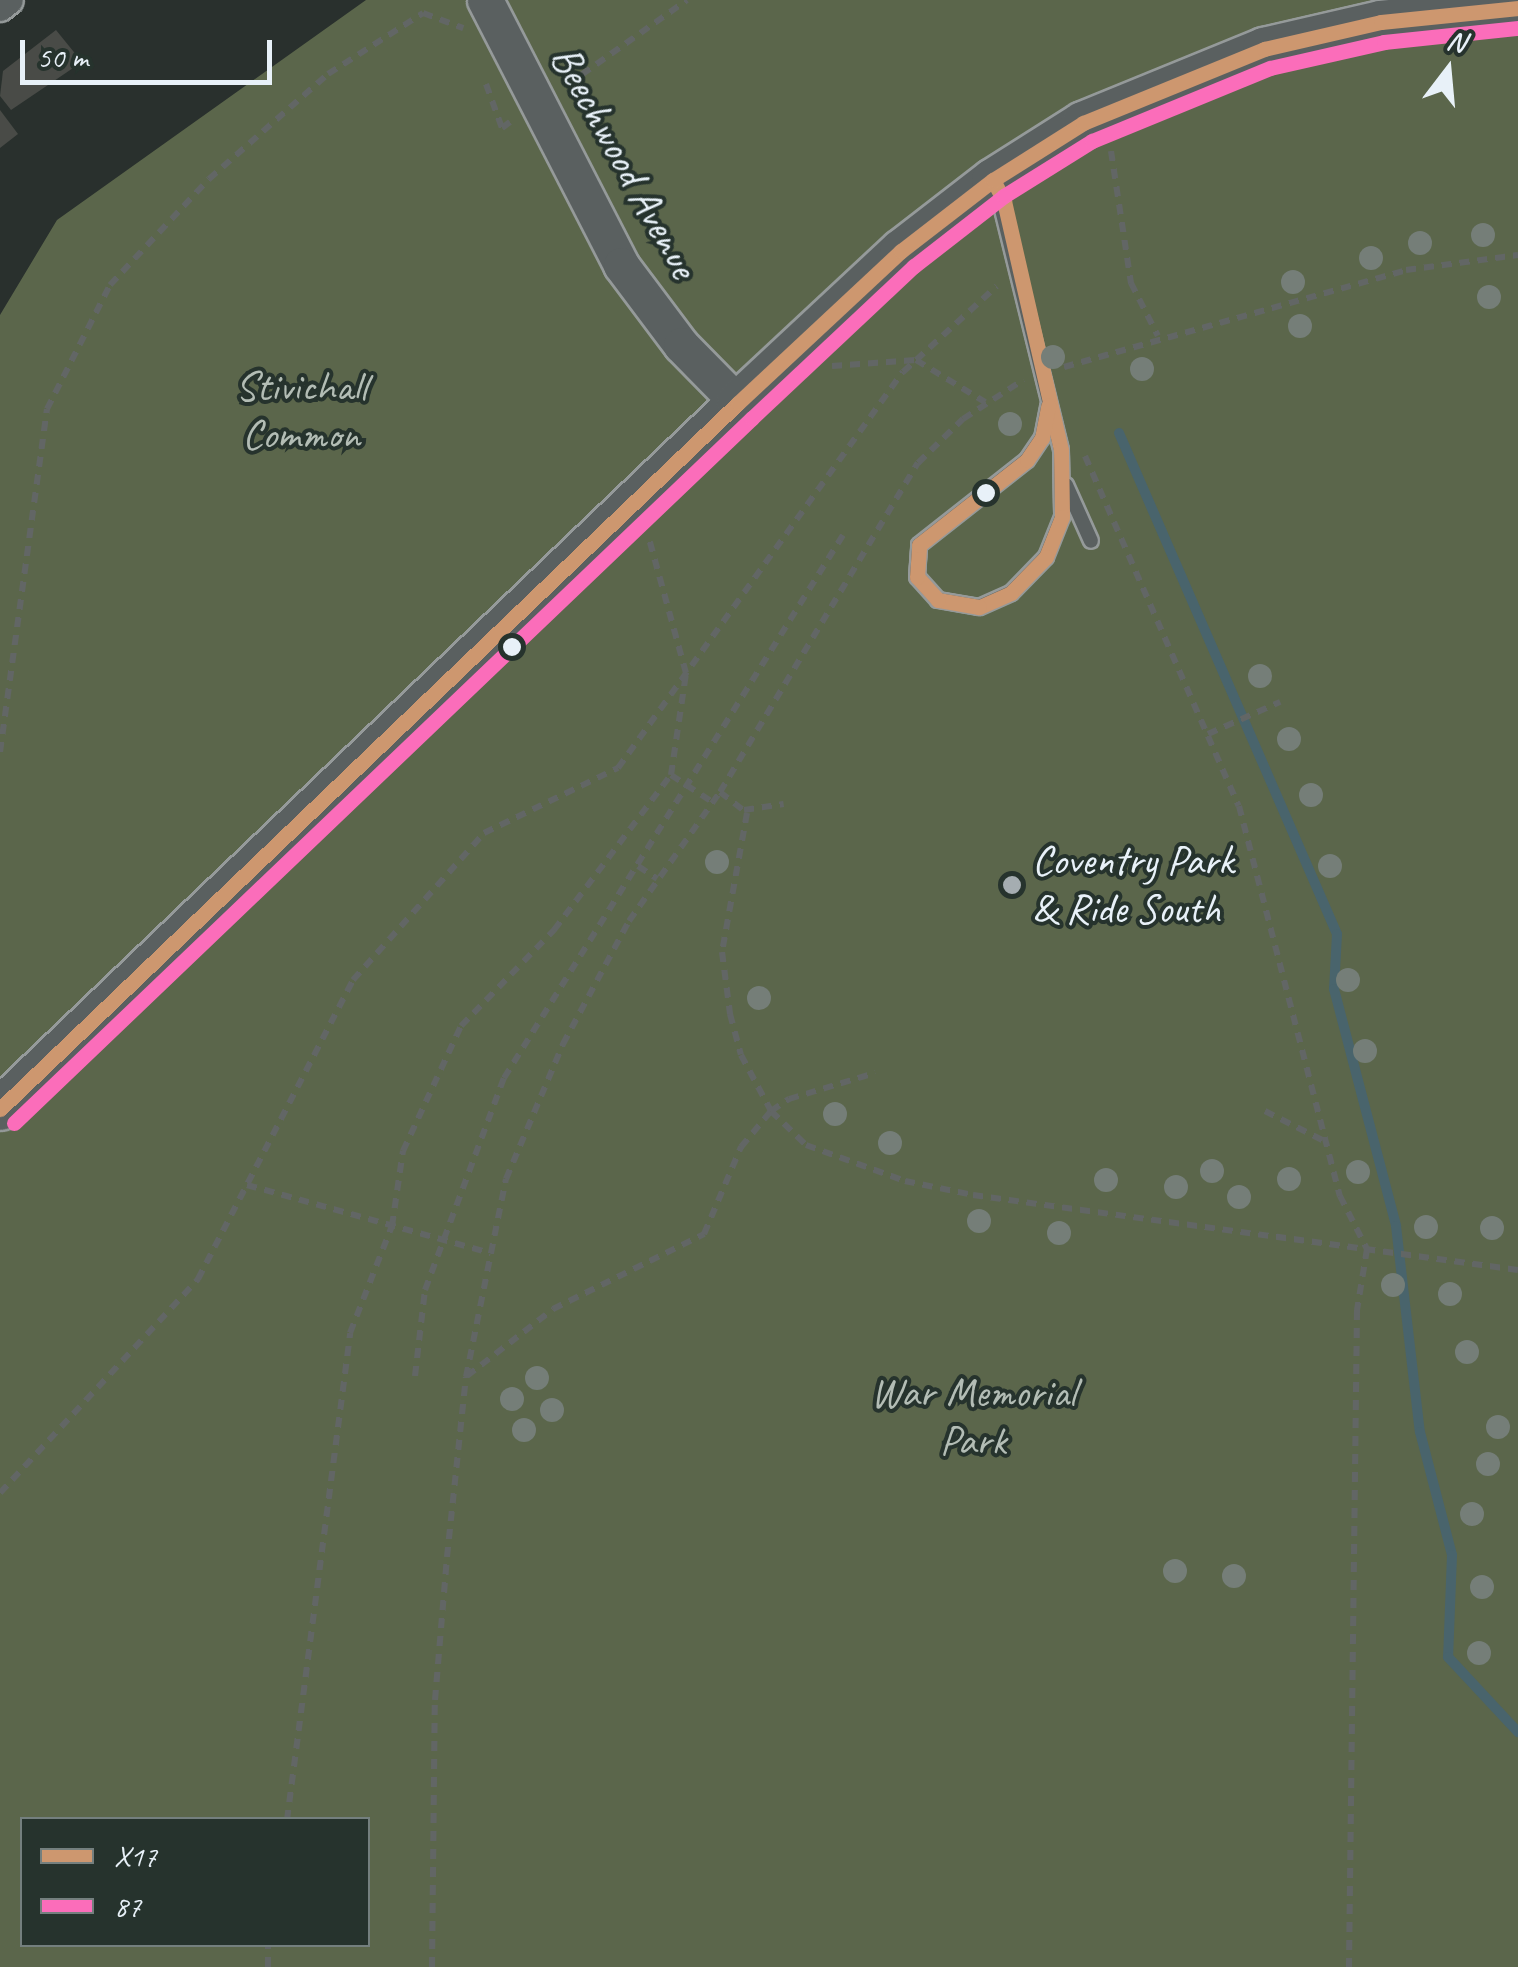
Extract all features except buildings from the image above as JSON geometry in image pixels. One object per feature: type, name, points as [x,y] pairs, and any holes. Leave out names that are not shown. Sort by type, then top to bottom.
[{"type":"main road","points":[[0,1109],[738,402],[901,252],[994,180],[1107,112],[1264,49],[1381,22],[1518,8]]},
{"type":"street","points":[[0,7],[9,0]]},
{"type":"street","name":"Beechwood Avenue","points":[[476,15],[538,105],[621,265],[681,344],[738,402]]},
{"type":"lane","points":[[994,180],[1050,371],[1048,406],[1042,438],[1026,460],[919,545],[918,577],[925,590],[956,607],[979,606],[1011,593],[1054,542],[1066,484]]},
{"type":"lane","points":[[1048,406],[1066,484],[1090,541]]},
{"type":"path","points":[[485,79],[502,128],[687,0]]},
{"type":"path","points":[[0,752],[47,409],[110,285],[210,179],[328,74],[423,14],[476,15]]},
{"type":"path","points":[[1107,112],[1118,226],[1131,283],[1158,336]]},
{"type":"path","points":[[432,1967],[435,1700],[466,1377],[506,1179],[563,1044],[657,879],[720,792],[918,463],[1007,385],[1158,336],[1406,270],[1518,256]]},
{"type":"path","points":[[0,1493],[198,1280],[353,980],[484,833],[618,768],[916,360],[1020,265]]},
{"type":"path","points":[[793,352],[838,368],[916,360],[985,402]]},
{"type":"path","points":[[1080,444],[1239,806],[1340,1196],[1367,1249],[1357,1310],[1349,1967]]},
{"type":"path","points":[[287,1817],[350,1333],[392,1226],[402,1151],[461,1026],[554,930],[671,776],[686,673],[652,539],[626,510]]},
{"type":"path","points":[[415,1376],[425,1290],[504,1078],[843,535]]},
{"type":"path","points":[[1208,734],[1280,702]]},
{"type":"path","points":[[671,776],[711,801]]},
{"type":"path","points":[[720,792],[744,810],[784,804]]},
{"type":"path","points":[[744,810],[746,833],[722,952],[740,1056],[771,1111],[806,1145],[906,1181],[1069,1212],[1518,1270]]},
{"type":"path","points":[[638,866],[657,879]]},
{"type":"path","points":[[466,1377],[552,1309],[704,1234],[740,1147],[771,1111],[788,1098],[875,1073]]},
{"type":"path","points":[[1265,1111],[1327,1142]]},
{"type":"path","points":[[247,1185],[491,1253]]},
{"type":"green space","points":[[366,0],[1518,0],[1518,1967],[0,1967],[0,315],[57,220]]},
{"type":"waterway","points":[[1119,433],[1337,934],[1334,989],[1396,1226],[1420,1432],[1452,1555],[1448,1657],[1518,1732]]},
{"type":"transit line","name":"X17","points":[[0,1109],[738,403],[901,251],[993,180],[1083,123],[1264,49],[1381,22],[1518,8]]},
{"type":"transit line","name":"87","points":[[14,1123],[914,266],[1004,196],[1092,141],[1270,68],[1384,42],[1518,28]]},
{"type":"transit line","name":"X17","points":[[993,180],[1004,201],[1061,450],[1062,517],[1046,557],[1011,593],[979,607],[938,600],[917,577],[919,545],[1027,460],[1042,438],[1048,406]]},
{"type":"place","name":"Coventry Park & Ride South","points":[[1012,885]]},
{"type":"park label","name":"Stivichall Common","points":[[301,412]]},
{"type":"park label","name":"War Memorial Park","points":[[973,1417]]}]
